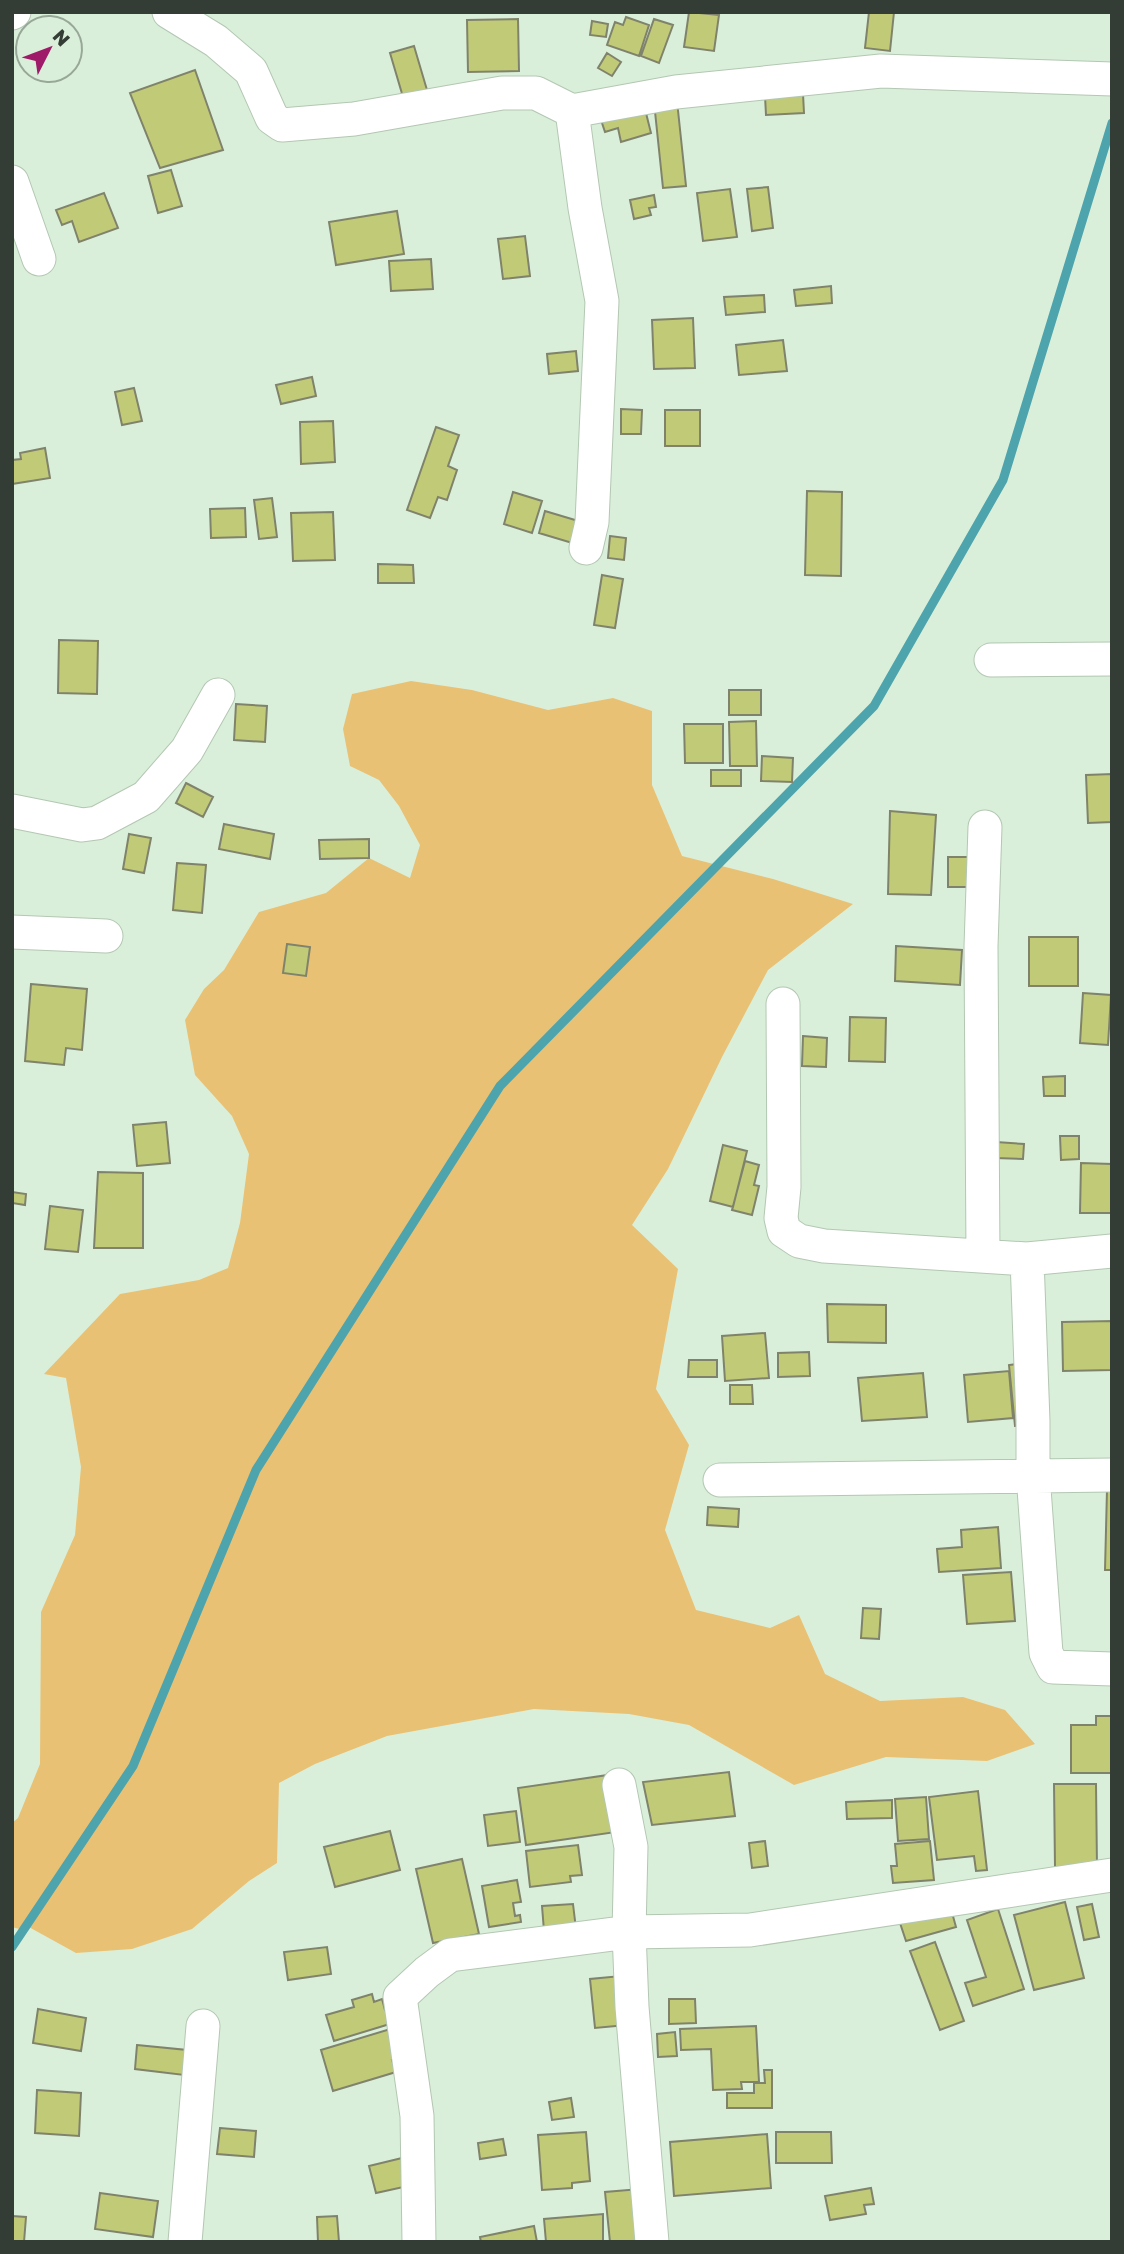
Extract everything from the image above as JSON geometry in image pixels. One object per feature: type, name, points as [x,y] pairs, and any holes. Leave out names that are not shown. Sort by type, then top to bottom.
[{"type":"street","points":[[169,12],[216,41],[251,71],[272,118],[282,125],[354,119],[502,93],[536,93],[572,111],[676,92],[881,71],[1112,79]]},
{"type":"street","points":[[572,111],[585,208],[602,301],[592,522],[586,548]]},
{"type":"street","points":[[12,182],[39,259]]},
{"type":"street","points":[[991,660],[1112,659]]},
{"type":"street","points":[[12,811],[82,825],[97,823],[146,797],[187,750],[218,695]]},
{"type":"street","points":[[983,1256],[981,946],[985,827]]},
{"type":"street","points":[[12,932],[106,936]]},
{"type":"street","points":[[783,1003],[783,1231],[799,1241],[824,1246],[1027,1259],[1112,1251]]},
{"type":"street","points":[[1027,1259],[1033,1422],[1032,1475],[1048,1661],[1053,1667],[1112,1669]]},
{"type":"street","points":[[720,1480],[1112,1475]]},
{"type":"street","points":[[619,1785],[631,1847],[629,1932],[632,2007],[652,2242]]},
{"type":"street","points":[[419,2242],[417,2116],[400,1997],[450,1955],[629,1932],[750,1930],[1112,1875]]},
{"type":"street","points":[[185,2242],[204,2026]]},
{"type":"shaded area","points":[[411,681],[472,690],[548,710],[613,698],[652,711],[652,785],[682,856],[773,879],[853,904],[768,970],[668,1169],[632,1225],[678,1269],[656,1389],[689,1445],[665,1530],[696,1610],[770,1628],[799,1615],[825,1674],[880,1701],[963,1697],[1005,1710],[1035,1744],[987,1761],[886,1757],[794,1785],[689,1725],[629,1714],[534,1709],[387,1736],[315,1764],[279,1783],[277,1863],[249,1881],[192,1929],[132,1949],[76,1953],[27,1926],[23,1930],[12,1927],[12,1823],[18,1818],[40,1764],[41,1612],[75,1535],[81,1467],[66,1378],[44,1374],[120,1294],[199,1280],[228,1268],[240,1223],[249,1154],[232,1116],[195,1075],[185,1020],[204,989],[224,970],[259,912],[326,893],[369,858],[410,878],[420,845],[399,806],[379,780],[350,766],[343,729],[352,694]]},
{"type":"building","points":[[689,12],[719,15],[714,51],[684,47]]},
{"type":"building","points":[[869,12],[894,12],[890,51],[865,48]]},
{"type":"building","points":[[626,17],[649,25],[639,56],[607,45],[615,22],[623,25]]},
{"type":"building","points":[[518,19],[519,71],[468,72],[467,20]]},
{"type":"building","points":[[654,19],[673,25],[659,63],[641,56]]},
{"type":"building","points":[[592,21],[608,24],[606,37],[590,35]]},
{"type":"building","points":[[414,46],[427,90],[403,97],[390,53]]},
{"type":"building","points":[[607,53],[621,62],[612,76],[598,68]]},
{"type":"building","points":[[195,70],[223,150],[160,168],[130,93]]},
{"type":"building","points":[[803,94],[804,113],[766,115],[765,96]]},
{"type":"building","points":[[677,101],[686,186],[663,188],[654,102]]},
{"type":"building","points":[[644,105],[651,133],[621,142],[618,128],[605,132],[600,117]]},
{"type":"building","points":[[171,170],[182,206],[158,213],[148,176]]},
{"type":"building","points":[[768,187],[773,228],[752,231],[747,189]]},
{"type":"building","points":[[730,189],[737,237],[703,241],[697,193]]},
{"type":"building","points":[[104,193],[118,228],[79,242],[72,221],[62,225],[56,210]]},
{"type":"building","points":[[654,195],[656,207],[649,208],[651,215],[634,219],[630,200]]},
{"type":"building","points":[[397,211],[404,254],[336,265],[329,222]]},
{"type":"building","points":[[525,236],[530,276],[503,279],[498,239]]},
{"type":"building","points":[[431,259],[433,289],[391,291],[389,261]]},
{"type":"building","points":[[831,286],[832,303],[796,306],[794,290]]},
{"type":"building","points":[[764,295],[765,312],[726,315],[724,297]]},
{"type":"building","points":[[693,318],[695,368],[654,369],[652,320]]},
{"type":"building","points":[[783,340],[787,371],[739,375],[736,345]]},
{"type":"building","points":[[576,351],[578,371],[549,374],[547,354]]},
{"type":"building","points":[[312,377],[316,396],[281,404],[276,385]]},
{"type":"building","points":[[134,388],[142,421],[122,425],[115,392]]},
{"type":"building","points":[[621,409],[642,410],[641,434],[621,434]]},
{"type":"building","points":[[665,410],[700,410],[700,446],[665,446]]},
{"type":"building","points":[[333,421],[335,462],[301,464],[300,422]]},
{"type":"building","points":[[436,427],[459,435],[448,466],[457,470],[447,500],[438,497],[430,518],[407,510]]},
{"type":"building","points":[[45,448],[50,478],[12,484],[12,460],[21,459],[20,453]]},
{"type":"building","points":[[807,491],[842,492],[841,576],[805,575]]},
{"type":"building","points":[[513,492],[542,501],[532,533],[504,524]]},
{"type":"building","points":[[272,498],[277,537],[259,539],[254,500]]},
{"type":"building","points":[[245,508],[246,537],[211,538],[210,509]]},
{"type":"building","points":[[545,511],[585,523],[579,545],[539,533]]},
{"type":"building","points":[[333,512],[335,560],[293,561],[291,513]]},
{"type":"building","points":[[610,536],[626,538],[624,560],[608,558]]},
{"type":"building","points":[[378,564],[413,565],[414,583],[378,583]]},
{"type":"building","points":[[602,575],[623,579],[615,628],[594,625]]},
{"type":"building","points":[[59,640],[98,641],[97,694],[58,693]]},
{"type":"building","points":[[729,690],[761,690],[761,715],[729,715]]},
{"type":"building","points":[[236,704],[267,706],[265,742],[234,740]]},
{"type":"building","points":[[756,721],[757,766],[730,766],[729,722]]},
{"type":"building","points":[[684,724],[723,724],[723,763],[685,763]]},
{"type":"building","points":[[762,756],[793,758],[792,782],[761,781]]},
{"type":"building","points":[[711,770],[741,770],[741,786],[711,786]]},
{"type":"building","points":[[1112,774],[1112,822],[1088,823],[1086,775]]},
{"type":"building","points":[[186,783],[213,797],[203,817],[176,803]]},
{"type":"building","points":[[890,811],[936,815],[931,895],[888,894]]},
{"type":"building","points":[[224,824],[274,834],[270,859],[219,849]]},
{"type":"building","points":[[129,834],[151,838],[144,873],[123,869]]},
{"type":"building","points":[[369,839],[369,858],[320,859],[319,840]]},
{"type":"building","points":[[948,857],[976,857],[976,887],[948,887]]},
{"type":"building","points":[[177,863],[206,865],[202,913],[173,910]]},
{"type":"building","points":[[1029,937],[1078,937],[1078,986],[1029,986]]},
{"type":"building","points":[[287,944],[310,947],[306,976],[283,973]]},
{"type":"building","points":[[896,946],[962,950],[960,985],[895,981]]},
{"type":"building","points":[[31,984],[87,989],[82,1050],[66,1048],[64,1065],[25,1061]]},
{"type":"building","points":[[1083,993],[1111,995],[1108,1045],[1080,1043]]},
{"type":"building","points":[[850,1017],[886,1018],[885,1062],[849,1061]]},
{"type":"building","points":[[803,1036],[827,1038],[826,1067],[802,1066]]},
{"type":"building","points":[[1065,1076],[1065,1096],[1044,1096],[1043,1077]]},
{"type":"building","points":[[166,1122],[170,1163],[137,1166],[133,1125]]},
{"type":"building","points":[[1060,1136],[1079,1136],[1079,1159],[1061,1160]]},
{"type":"building","points":[[996,1142],[1024,1144],[1023,1159],[995,1158]]},
{"type":"building","points":[[723,1145],[747,1151],[733,1207],[710,1201]]},
{"type":"building","points":[[745,1161],[759,1165],[754,1185],[759,1186],[752,1215],[732,1210]]},
{"type":"building","points":[[1081,1163],[1112,1164],[1112,1213],[1080,1213]]},
{"type":"building","points":[[98,1172],[143,1173],[143,1248],[94,1248]]},
{"type":"building","points":[[12,1192],[26,1194],[25,1205],[12,1203]]},
{"type":"building","points":[[50,1206],[83,1210],[78,1252],[45,1249]]},
{"type":"building","points":[[827,1304],[886,1305],[886,1343],[828,1342]]},
{"type":"building","points":[[1112,1321],[1112,1370],[1063,1371],[1062,1322]]},
{"type":"building","points":[[765,1333],[769,1378],[725,1381],[722,1336]]},
{"type":"building","points":[[809,1352],[810,1376],[778,1377],[778,1353]]},
{"type":"building","points":[[689,1360],[717,1360],[717,1377],[688,1377]]},
{"type":"building","points":[[1025,1363],[1031,1424],[1015,1426],[1009,1365]]},
{"type":"building","points":[[1009,1371],[1013,1418],[968,1422],[964,1375]]},
{"type":"building","points":[[923,1373],[927,1417],[862,1421],[858,1378]]},
{"type":"building","points":[[730,1385],[752,1385],[753,1404],[730,1404]]},
{"type":"building","points":[[1107,1490],[1112,1490],[1112,1570],[1105,1570]]},
{"type":"building","points":[[708,1507],[739,1509],[738,1527],[707,1525]]},
{"type":"building","points":[[998,1527],[1001,1568],[939,1572],[937,1549],[962,1547],[961,1530]]},
{"type":"building","points":[[1011,1572],[1015,1621],[967,1624],[963,1575]]},
{"type":"building","points":[[863,1608],[881,1609],[879,1639],[861,1638]]},
{"type":"building","points":[[1096,1716],[1112,1716],[1112,1773],[1071,1773],[1071,1725],[1096,1725]]},
{"type":"building","points":[[729,1772],[735,1816],[652,1825],[643,1782]]},
{"type":"building","points":[[608,1775],[616,1832],[526,1845],[518,1788]]},
{"type":"building","points":[[1054,1784],[1096,1784],[1097,1867],[1055,1867]]},
{"type":"building","points":[[978,1791],[987,1870],[976,1871],[974,1856],[937,1860],[929,1797]]},
{"type":"building","points":[[926,1797],[929,1839],[898,1841],[895,1799]]},
{"type":"building","points":[[892,1800],[892,1818],[847,1819],[846,1802]]},
{"type":"building","points":[[516,1811],[520,1842],[488,1846],[484,1815]]},
{"type":"building","points":[[390,1831],[400,1870],[335,1887],[324,1847]]},
{"type":"building","points":[[765,1841],[768,1866],[752,1868],[749,1843]]},
{"type":"building","points":[[930,1841],[934,1880],[893,1883],[891,1866],[897,1866],[895,1844]]},
{"type":"building","points":[[578,1845],[582,1875],[570,1876],[571,1882],[530,1887],[526,1851]]},
{"type":"building","points":[[462,1859],[479,1934],[433,1943],[416,1869]]},
{"type":"building","points":[[517,1880],[521,1902],[513,1903],[515,1916],[520,1915],[521,1922],[489,1927],[482,1886]]},
{"type":"building","points":[[1065,1902],[1084,1978],[1034,1990],[1014,1915]]},
{"type":"building","points":[[573,1904],[576,1929],[544,1931],[542,1906]]},
{"type":"building","points":[[1092,1904],[1099,1937],[1084,1940],[1077,1907]]},
{"type":"building","points":[[951,1909],[956,1927],[906,1941],[900,1923]]},
{"type":"building","points":[[998,1909],[1024,1989],[973,2006],[965,1983],[986,1977],[967,1920]]},
{"type":"building","points":[[935,1942],[964,2021],[940,2030],[910,1951]]},
{"type":"building","points":[[327,1947],[331,1974],[288,1980],[284,1952]]},
{"type":"building","points":[[621,1976],[626,2025],[595,2028],[590,1979]]},
{"type":"building","points":[[372,1994],[374,2002],[382,1999],[385,2010],[389,2009],[393,2023],[334,2041],[326,2015],[354,2007],[352,2000]]},
{"type":"building","points":[[669,1999],[695,1999],[696,2023],[669,2024]]},
{"type":"building","points":[[38,2009],[86,2018],[81,2051],[33,2043]]},
{"type":"building","points":[[756,2026],[759,2082],[741,2082],[742,2089],[713,2090],[711,2049],[681,2050],[680,2029]]},
{"type":"building","points":[[397,2027],[406,2056],[392,2060],[396,2072],[333,2091],[321,2050]]},
{"type":"building","points":[[675,2032],[677,2056],[658,2057],[657,2034]]},
{"type":"building","points":[[137,2045],[187,2050],[184,2075],[135,2069]]},
{"type":"building","points":[[764,2070],[772,2070],[772,2108],[727,2108],[727,2093],[754,2093],[754,2083],[765,2083]]},
{"type":"building","points":[[37,2090],[81,2093],[79,2136],[35,2133]]},
{"type":"building","points":[[571,2098],[574,2117],[552,2120],[549,2102]]},
{"type":"building","points":[[220,2128],[256,2131],[254,2157],[217,2154]]},
{"type":"building","points":[[586,2132],[590,2181],[572,2183],[572,2188],[542,2190],[538,2135]]},
{"type":"building","points":[[776,2132],[831,2132],[832,2163],[776,2163]]},
{"type":"building","points":[[767,2134],[771,2188],[674,2196],[670,2142]]},
{"type":"building","points":[[503,2139],[506,2155],[480,2159],[478,2143]]},
{"type":"building","points":[[402,2158],[408,2186],[376,2193],[369,2166]]},
{"type":"building","points":[[871,2188],[874,2204],[864,2205],[866,2214],[830,2220],[825,2196]]},
{"type":"building","points":[[640,2189],[645,2242],[610,2242],[605,2192]]},
{"type":"building","points":[[100,2193],[158,2201],[153,2237],[95,2229]]},
{"type":"building","points":[[603,2214],[603,2242],[546,2242],[544,2219]]},
{"type":"building","points":[[12,2216],[26,2217],[24,2242],[12,2242]]},
{"type":"building","points":[[337,2216],[339,2242],[318,2242],[317,2217]]},
{"type":"building","points":[[534,2226],[537,2242],[481,2242],[480,2237]]},
{"type":"waterway","points":[[12,1947],[133,1766],[256,1470],[500,1086],[874,706],[1003,480],[1112,123]]}]
